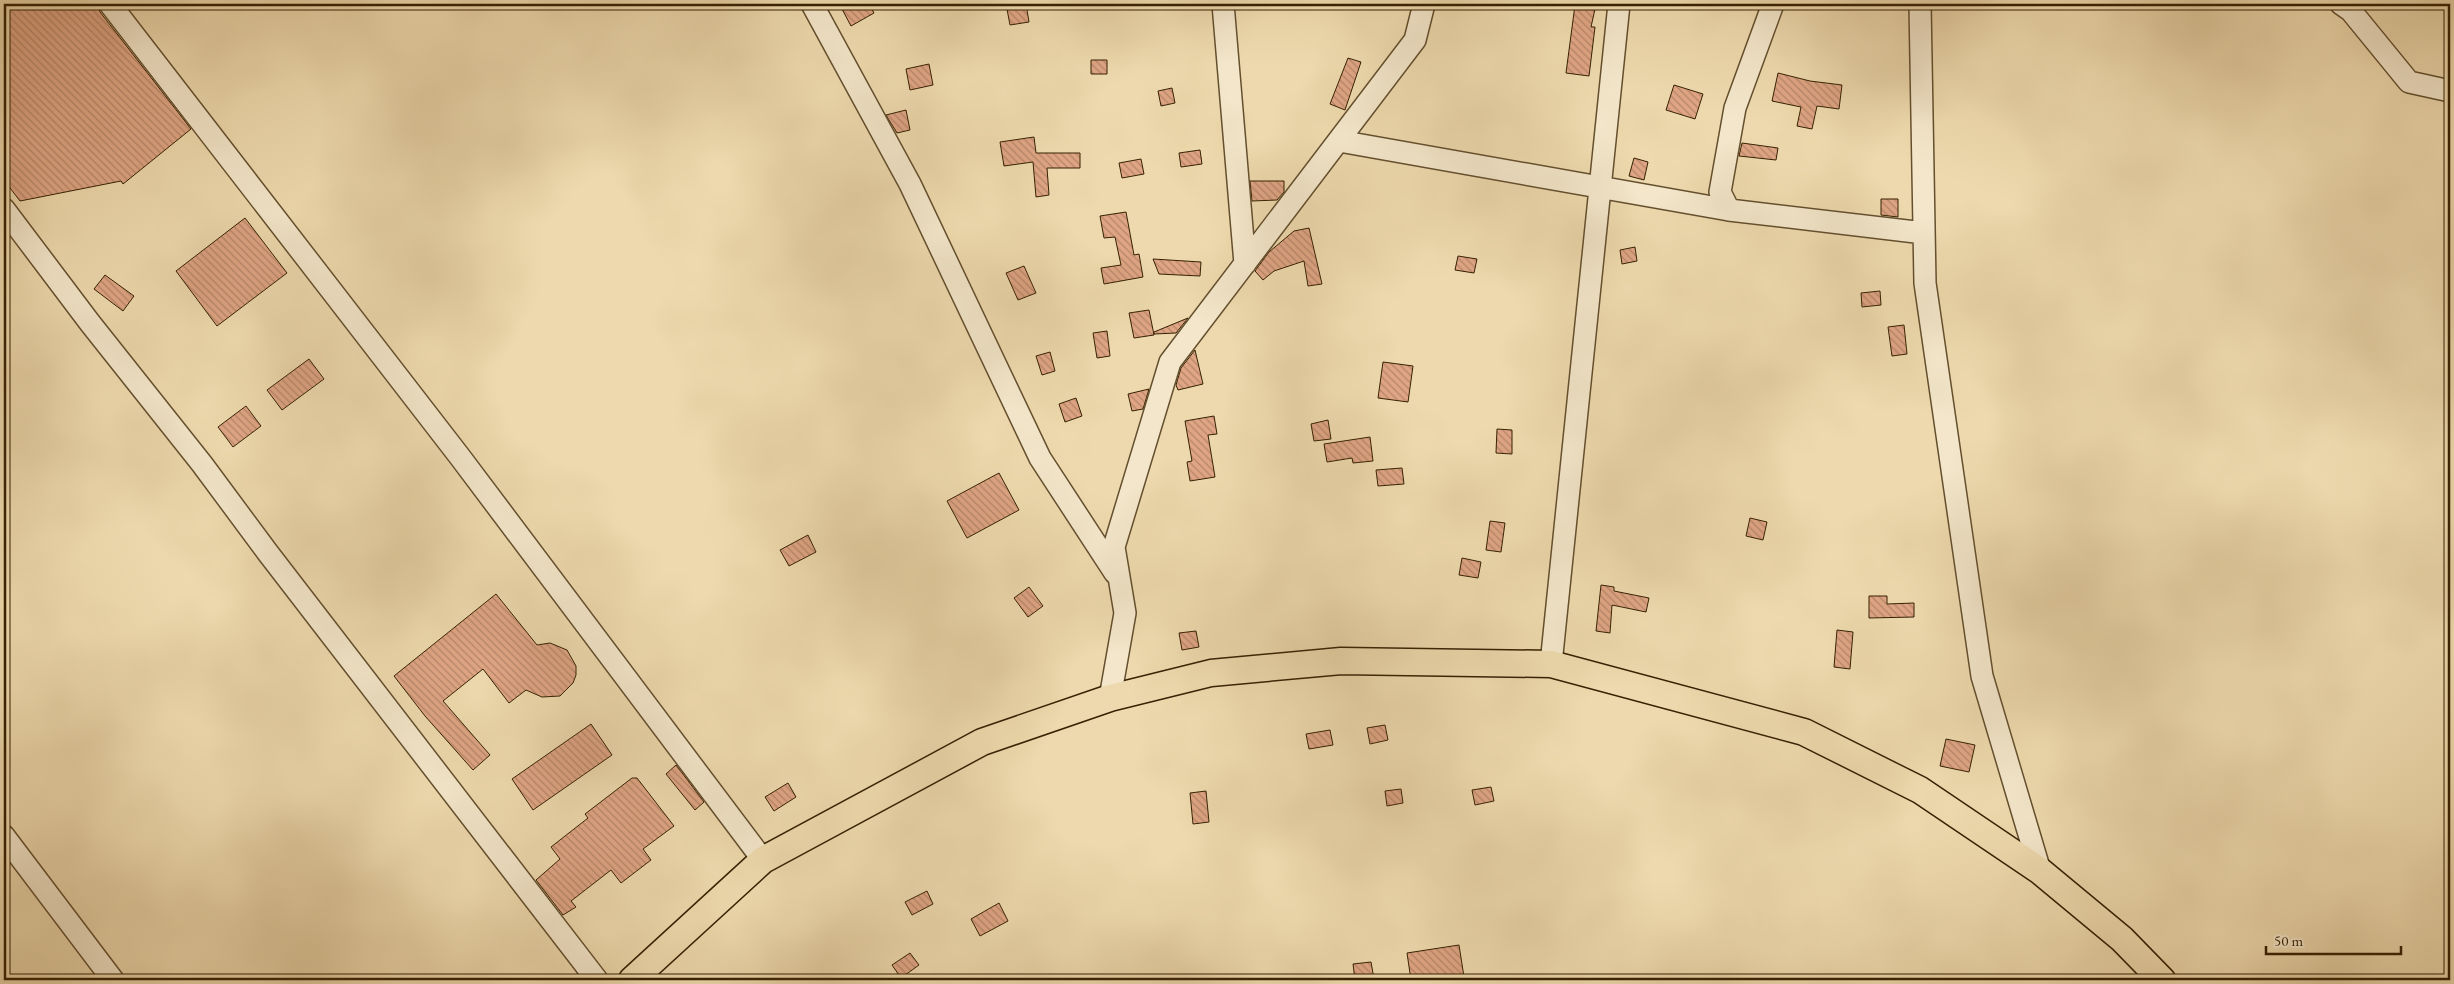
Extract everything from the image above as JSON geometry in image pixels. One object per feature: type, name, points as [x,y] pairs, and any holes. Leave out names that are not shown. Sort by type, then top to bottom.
[{"type":"main road","points":[[632,980],[763,860],[982,742],[1110,698],[1211,673],[1341,661],[1551,664],[1804,732],[1920,790],[2040,871],[2122,939],[2162,980]]},
{"type":"street","points":[[110,4],[454,450],[763,860]]},
{"type":"street","points":[[812,4],[910,184],[1040,458],[1120,580]]},
{"type":"street","points":[[1223,4],[1245,264]]},
{"type":"street","points":[[1110,698],[1125,613],[1114,547],[1170,362],[1415,40],[1424,4]]},
{"type":"street","points":[[1551,664],[1620,4]]},
{"type":"street","points":[[1728,210],[1720,192],[1735,108],[1773,4]]},
{"type":"street","points":[[1920,4],[1925,283],[1982,676],[2040,871]]},
{"type":"street","points":[[2341,4],[2351,11],[2409,82],[2450,91]]},
{"type":"street","points":[[1339,141],[1728,210],[1924,233]]},
{"type":"street","points":[[4,209],[597,980]]},
{"type":"street","points":[[4,836],[113,980]]},
{"type":"building","points":[[4,4],[97,4],[100,12],[191,129],[123,184],[121,181],[20,201],[4,180]]},
{"type":"building","points":[[851,4],[869,4],[874,13],[851,26],[842,9]]},
{"type":"building","points":[[1006,4],[1026,4],[1029,22],[1010,25]]},
{"type":"building","points":[[1575,5],[1595,9],[1591,27],[1595,27],[1589,76],[1566,73]]},
{"type":"building","points":[[1348,58],[1361,62],[1345,110],[1330,104]]},
{"type":"building","points":[[1091,60],[1107,60],[1107,74],[1091,74]]},
{"type":"building","points":[[929,64],[933,85],[910,90],[906,69]]},
{"type":"building","points":[[1778,73],[1810,81],[1842,85],[1839,109],[1817,106],[1812,129],[1797,126],[1801,107],[1772,101]]},
{"type":"building","points":[[1674,85],[1703,94],[1695,119],[1666,110]]},
{"type":"building","points":[[1172,88],[1175,103],[1161,106],[1158,91]]},
{"type":"building","points":[[906,110],[910,130],[897,133],[886,115]]},
{"type":"building","points":[[1034,137],[1036,153],[1080,153],[1080,168],[1047,168],[1049,195],[1036,197],[1033,162],[1004,166],[1000,142]]},
{"type":"building","points":[[1742,143],[1778,148],[1776,160],[1739,156]]},
{"type":"building","points":[[1200,150],[1202,164],[1181,167],[1179,153]]},
{"type":"building","points":[[1634,158],[1648,162],[1644,180],[1629,176]]},
{"type":"building","points":[[1141,159],[1144,174],[1122,178],[1119,163]]},
{"type":"building","points":[[1250,181],[1284,181],[1284,192],[1277,200],[1252,201]]},
{"type":"building","points":[[1881,199],[1898,199],[1898,217],[1881,215]]},
{"type":"building","points":[[1126,212],[1134,255],[1139,254],[1143,277],[1104,284],[1101,268],[1121,265],[1115,237],[1104,238],[1100,216]]},
{"type":"building","points":[[245,218],[287,273],[217,326],[176,271]]},
{"type":"building","points":[[1309,228],[1322,284],[1308,286],[1304,261],[1274,271],[1263,280],[1255,271],[1269,252],[1294,231]]},
{"type":"building","points":[[1635,247],[1637,261],[1622,264],[1620,250]]},
{"type":"building","points":[[1458,256],[1477,259],[1474,273],[1455,270]]},
{"type":"building","points":[[1153,259],[1201,262],[1200,276],[1159,274]]},
{"type":"building","points":[[1024,266],[1036,293],[1018,300],[1006,273]]},
{"type":"building","points":[[105,275],[134,296],[123,311],[94,289]]},
{"type":"building","points":[[1880,291],[1881,305],[1862,307],[1861,293]]},
{"type":"building","points":[[1149,310],[1154,335],[1134,338],[1129,313]]},
{"type":"building","points":[[1188,318],[1176,333],[1154,334],[1154,332]]},
{"type":"building","points":[[1904,325],[1907,354],[1892,356],[1888,327]]},
{"type":"building","points":[[1107,331],[1110,356],[1097,358],[1093,333]]},
{"type":"building","points":[[1195,350],[1203,384],[1178,390],[1176,385],[1181,368]]},
{"type":"building","points":[[1050,352],[1055,371],[1042,375],[1036,356]]},
{"type":"building","points":[[309,359],[324,379],[282,410],[267,390]]},
{"type":"building","points":[[1383,362],[1413,366],[1408,402],[1378,398]]},
{"type":"building","points":[[1149,389],[1143,409],[1132,411],[1128,394]]},
{"type":"building","points":[[1076,398],[1082,416],[1065,422],[1059,404]]},
{"type":"building","points":[[246,406],[261,426],[233,447],[218,427]]},
{"type":"building","points":[[1214,416],[1217,434],[1208,435],[1215,477],[1190,481],[1187,462],[1192,461],[1185,421]]},
{"type":"building","points":[[1328,420],[1331,439],[1314,441],[1311,424]]},
{"type":"building","points":[[1497,429],[1512,430],[1512,454],[1496,453]]},
{"type":"building","points":[[1370,437],[1373,461],[1353,463],[1352,458],[1327,462],[1324,444]]},
{"type":"building","points":[[1402,468],[1404,484],[1378,486],[1376,470]]},
{"type":"building","points":[[999,473],[1019,510],[967,538],[947,501]]},
{"type":"building","points":[[1750,518],[1767,522],[1763,540],[1746,536]]},
{"type":"building","points":[[1490,521],[1505,523],[1501,552],[1486,550]]},
{"type":"building","points":[[808,535],[816,552],[789,566],[780,550]]},
{"type":"building","points":[[1462,558],[1481,562],[1478,578],[1459,575]]},
{"type":"building","points":[[1601,585],[1614,587],[1614,591],[1649,598],[1646,612],[1612,605],[1610,633],[1596,631]]},
{"type":"building","points":[[1029,587],[1043,606],[1028,617],[1014,598]]},
{"type":"building","points":[[496,594],[537,645],[550,643],[567,650],[576,666],[576,675],[573,683],[560,696],[542,697],[526,690],[509,703],[483,669],[443,701],[490,755],[473,770],[425,716],[394,676]]},
{"type":"building","points":[[1869,596],[1887,596],[1887,604],[1914,603],[1914,617],[1869,618]]},
{"type":"building","points":[[1837,630],[1853,632],[1850,669],[1834,667]]},
{"type":"building","points":[[1196,631],[1199,647],[1182,650],[1179,633]]},
{"type":"building","points":[[591,724],[612,755],[533,810],[512,779]]},
{"type":"building","points":[[1385,725],[1388,740],[1370,744],[1367,728]]},
{"type":"building","points":[[1330,730],[1333,745],[1309,749],[1306,734]]},
{"type":"building","points":[[1946,739],[1975,745],[1969,772],[1940,766]]},
{"type":"building","points":[[676,765],[704,802],[695,810],[666,774]]},
{"type":"building","points":[[632,778],[637,778],[674,826],[643,849],[651,860],[621,883],[611,870],[571,901],[576,907],[563,915],[536,880],[560,859],[551,847],[588,818],[585,814]]},
{"type":"building","points":[[788,783],[796,797],[774,811],[765,797]]},
{"type":"building","points":[[1491,787],[1494,801],[1475,805],[1472,790]]},
{"type":"building","points":[[1401,789],[1403,803],[1387,806],[1385,791]]},
{"type":"building","points":[[1206,791],[1209,822],[1193,824],[1190,793]]},
{"type":"building","points":[[927,891],[933,904],[912,915],[905,902]]},
{"type":"building","points":[[999,903],[1008,921],[980,936],[971,919]]},
{"type":"building","points":[[1459,945],[1464,977],[1444,980],[1411,980],[1407,953]]},
{"type":"building","points":[[910,953],[919,965],[901,978],[892,965]]},
{"type":"building","points":[[1371,962],[1374,979],[1355,980],[1353,964]]}]
